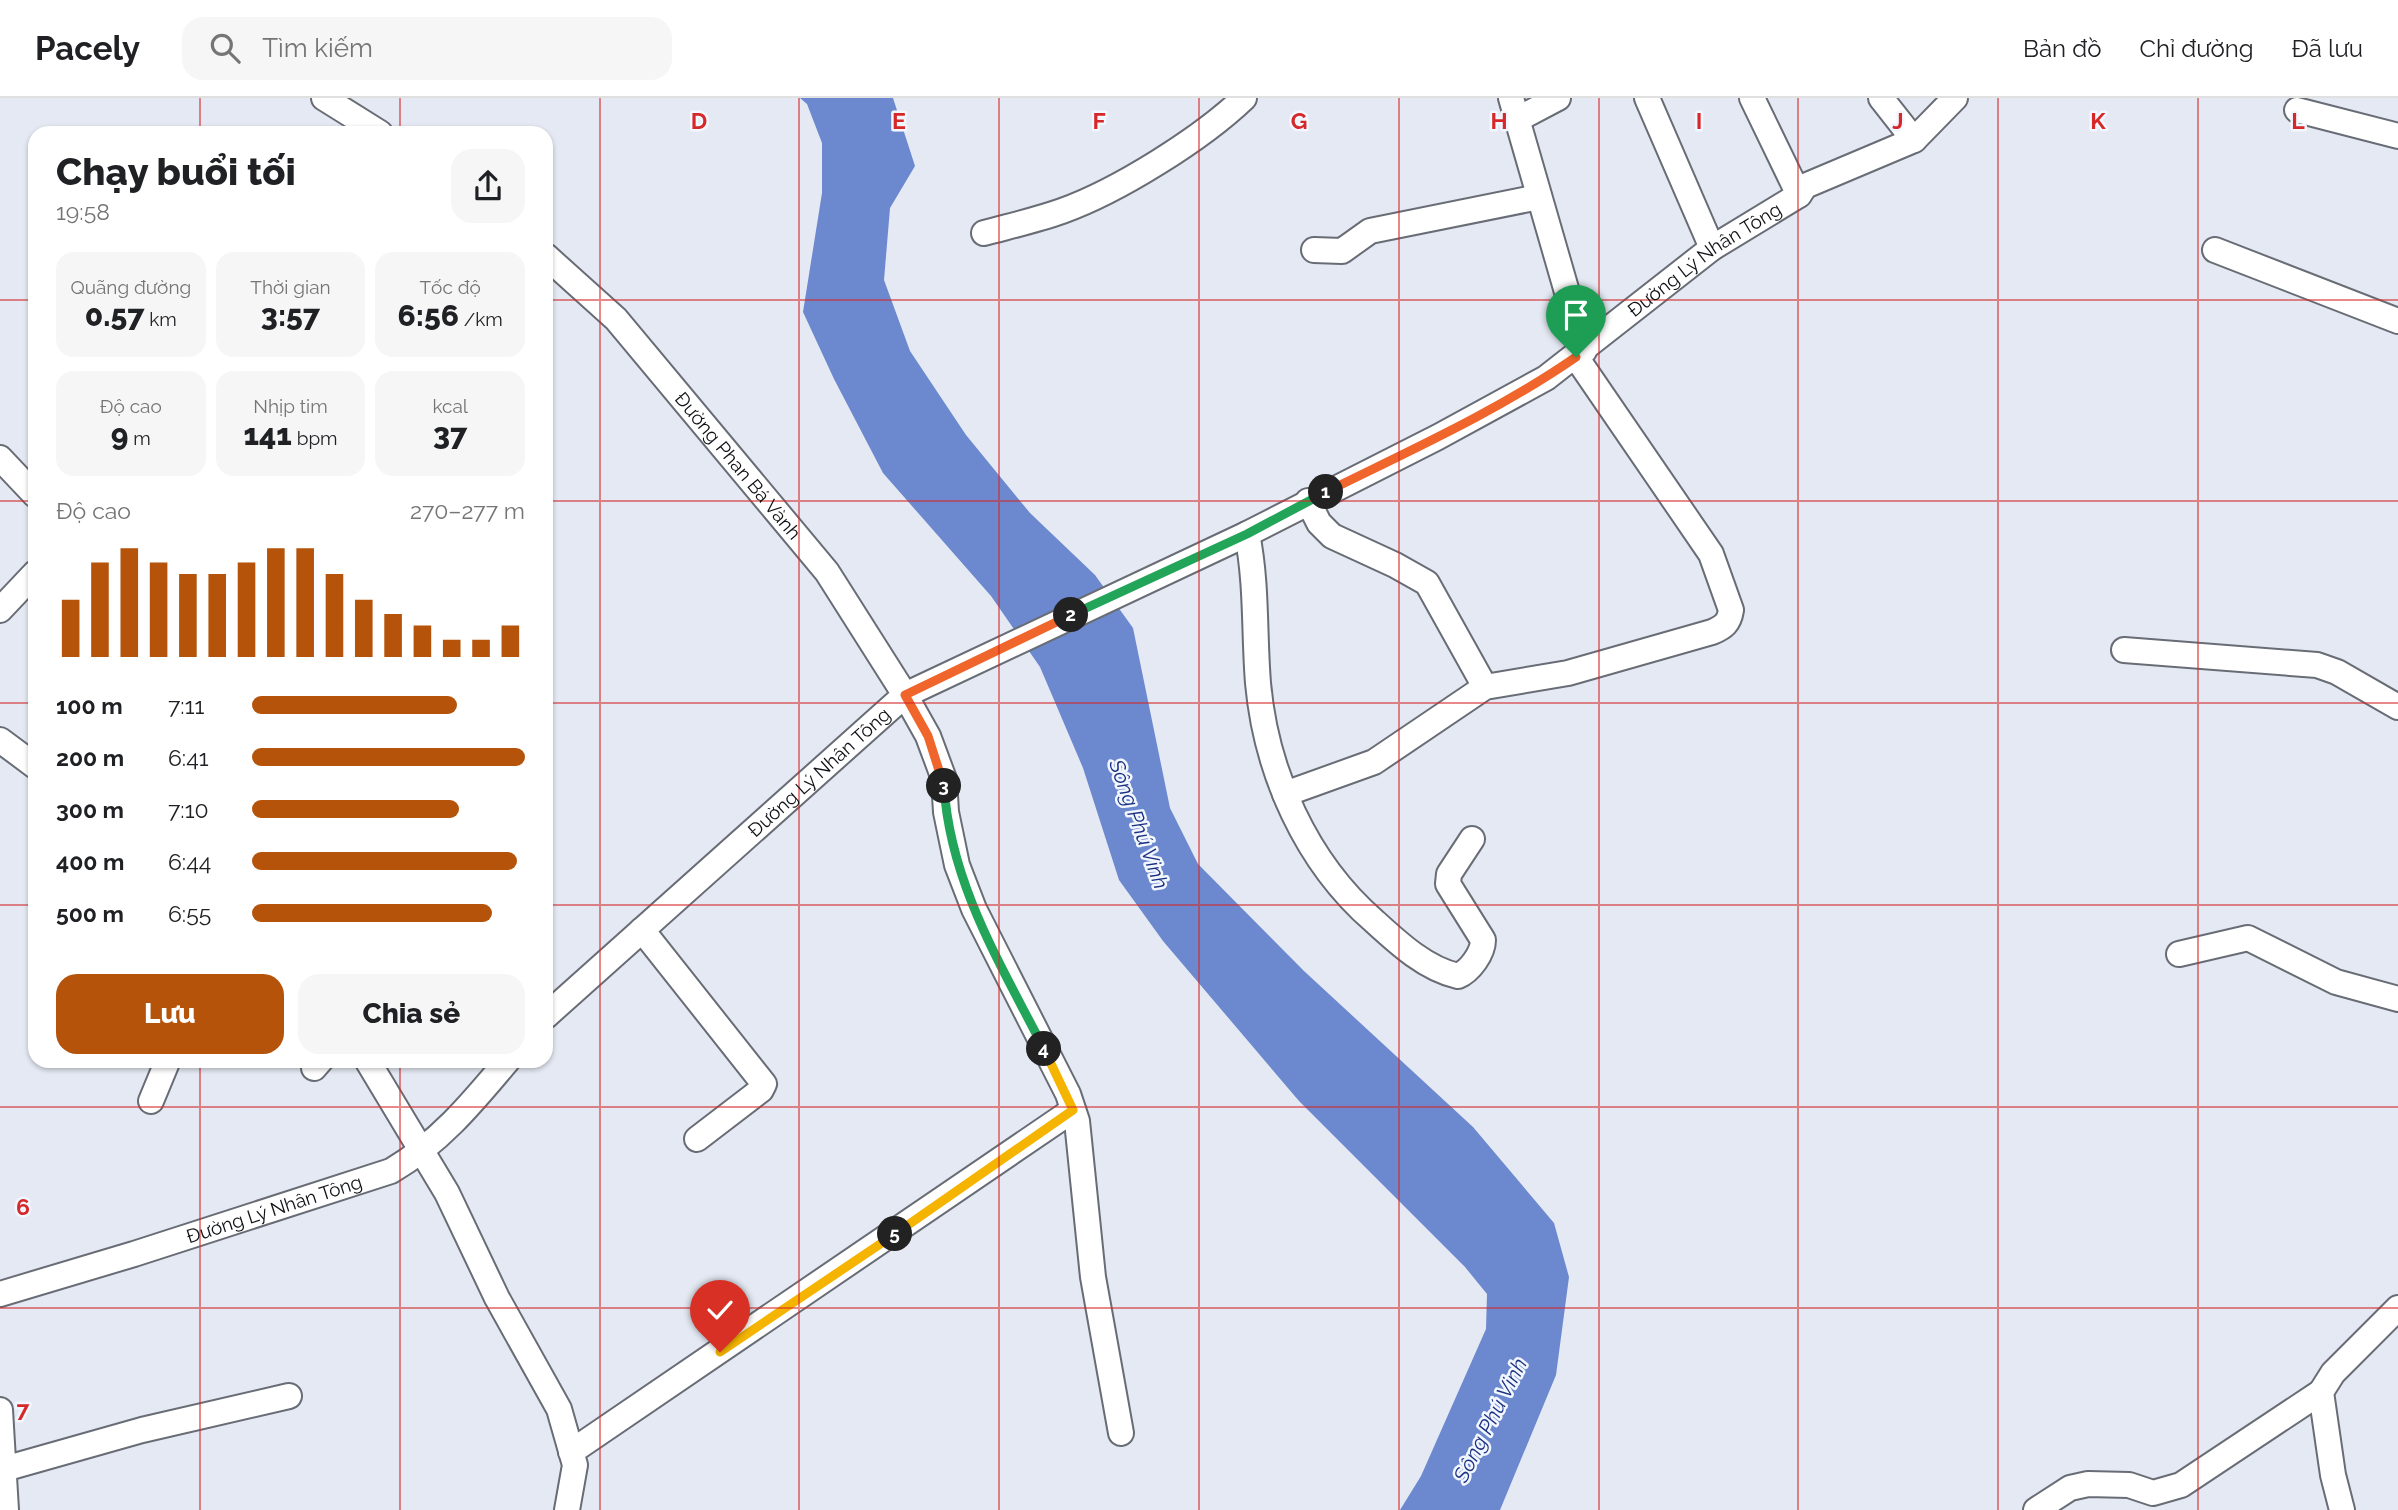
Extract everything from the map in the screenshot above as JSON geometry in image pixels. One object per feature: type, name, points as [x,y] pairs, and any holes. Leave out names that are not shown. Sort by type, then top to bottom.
[{"type":"street","points":[[324,98],[368,126]]},
{"type":"street","points":[[984,233],[1063,211],[1106,190],[1208,130],[1244,98]]},
{"type":"street","points":[[1285,794],[1374,762],[1485,687],[1568,673],[1712,632],[1730,619],[1731,610],[1711,554],[1580,354],[1515,108],[1558,98]]},
{"type":"street","points":[[1647,98],[1712,248]]},
{"type":"street","points":[[1752,98],[1799,195]]},
{"type":"street","points":[[1881,98],[1914,140]]},
{"type":"street","name":"Đường Lý Nhân Tông","points":[[553,1010],[905,695],[1247,534],[1438,437],[1546,378],[1712,248],[1799,195],[1805,186],[1914,140],[1955,98]]},
{"type":"street","points":[[2297,110],[2398,136]]},
{"type":"street","points":[[1314,250],[1342,251],[1370,231],[1539,197]]},
{"type":"street","points":[[2215,250],[2398,321]]},
{"type":"street","name":"Đường Phan Bá Vành","points":[[553,262],[616,319],[827,572],[928,736],[944,779],[946,812],[957,865],[974,909],[1073,1110],[1089,1222],[1093,1277],[1121,1433]]},
{"type":"street","points":[[0,458],[28,488]]},
{"type":"street","points":[[1308,501],[1319,523],[1332,536],[1427,583],[1485,687]]},
{"type":"street","points":[[1247,534],[1253,561],[1262,718],[1285,794],[1318,860],[1355,905],[1418,957],[1458,976],[1465,973],[1483,947],[1483,940],[1448,884],[1449,874],[1472,839]]},
{"type":"street","points":[[0,610],[28,580]]},
{"type":"street","points":[[2124,650],[2317,665],[2337,673],[2398,707]]},
{"type":"street","points":[[0,740],[28,761]]},
{"type":"street","points":[[642,930],[764,1084],[761,1090],[697,1139]]},
{"type":"street","points":[[2179,954],[2248,938],[2336,982],[2398,999]]},
{"type":"street","points":[[151,1101],[157,1068]]},
{"type":"street","points":[[372,1068],[447,1194],[497,1298],[559,1409],[575,1465],[568,1510]]},
{"type":"street","name":"Đường Lý Nhân Tông","points":[[0,1294],[391,1171],[423,1153],[453,1126],[501,1068]]},
{"type":"street","points":[[572,1452],[1073,1110]]},
{"type":"street","points":[[2036,1510],[2070,1488],[2088,1485],[2129,1485],[2161,1502],[2181,1485],[2321,1392],[2333,1373],[2398,1308]]},
{"type":"street","points":[[2321,1392],[2333,1475],[2342,1510]]},
{"type":"street","points":[[4,1469],[142,1430],[289,1396]]},
{"type":"street","points":[[0,1410],[6,1510]]},
{"type":"water","name":"Sông Phú Vinh","points":[[800,98],[893,98],[915,166],[890,208],[884,280],[910,351],[966,435],[1030,513],[1095,575],[1133,628],[1170,808],[1198,864],[1304,971],[1473,1127],[1554,1223],[1569,1277],[1556,1375],[1500,1510],[1400,1510],[1421,1476],[1486,1329],[1487,1294],[1465,1267],[1299,1101],[1163,941],[1119,880],[1083,768],[1040,667],[991,596],[883,473],[834,379],[803,312],[822,193],[822,143],[807,104]]},
{"type":"route","points":[[720,1352],[1073,1110],[1068,1094],[974,909],[957,865],[946,812],[944,779],[928,736],[905,695],[1247,534],[1438,437],[1546,378],[1576,357]]}]
